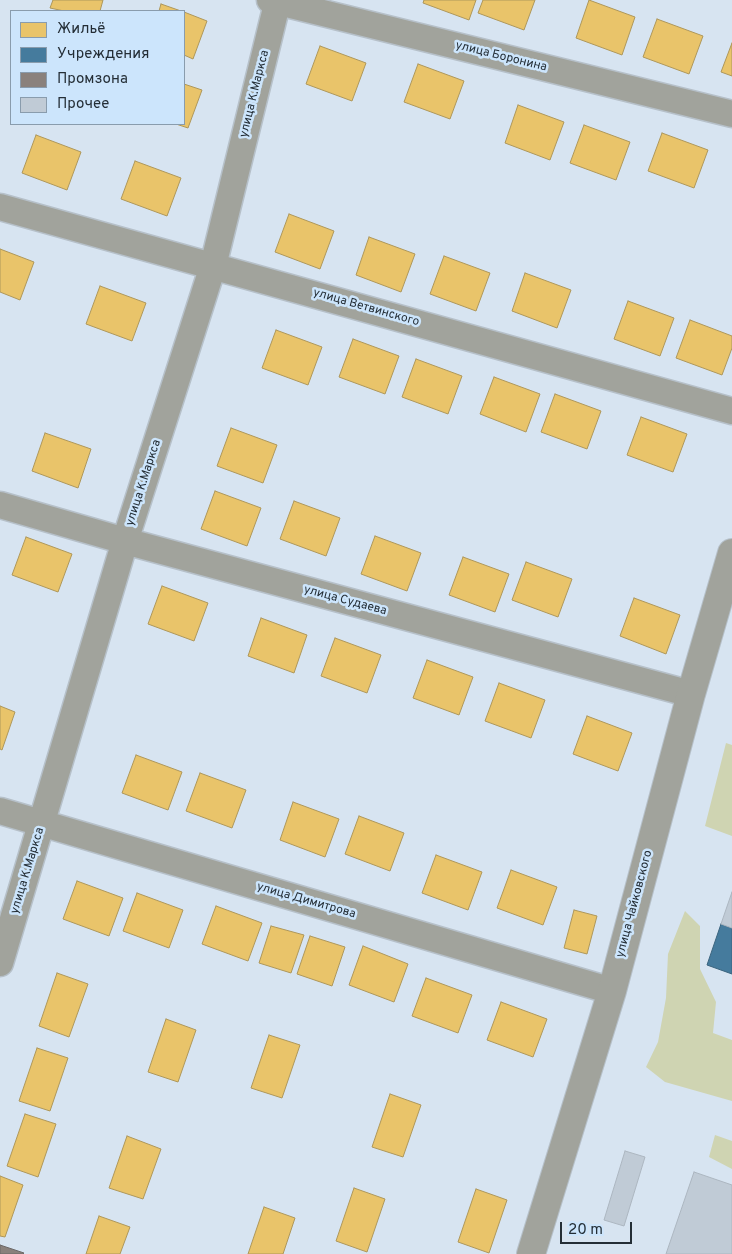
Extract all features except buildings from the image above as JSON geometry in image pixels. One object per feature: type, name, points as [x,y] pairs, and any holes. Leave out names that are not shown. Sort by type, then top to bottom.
[{"type":"street","name":"улица Боронина","points":[[275,1],[732,114]]},
{"type":"street","name":"улица К.Маркса","points":[[0,963],[125,541],[214,266],[275,1]]},
{"type":"street","name":"улица Ветвинского","points":[[0,207],[732,411]]},
{"type":"street","name":"улица Судаева","points":[[0,505],[125,541],[691,694]]},
{"type":"street","name":"улица Чайковского","points":[[531,1254],[612,991],[691,694],[732,553]]},
{"type":"street","name":"улица Димитрова","points":[[0,811],[612,991]]},
{"type":"green space","points":[[726,743],[732,745],[732,836],[705,826]]},
{"type":"green space","points":[[685,911],[700,926],[700,969],[716,1002],[713,1033],[732,1040],[732,1101],[665,1082],[646,1067],[658,1042],[666,998],[668,954]]},
{"type":"green space","points":[[715,1135],[732,1141],[732,1169],[709,1157]]}]
